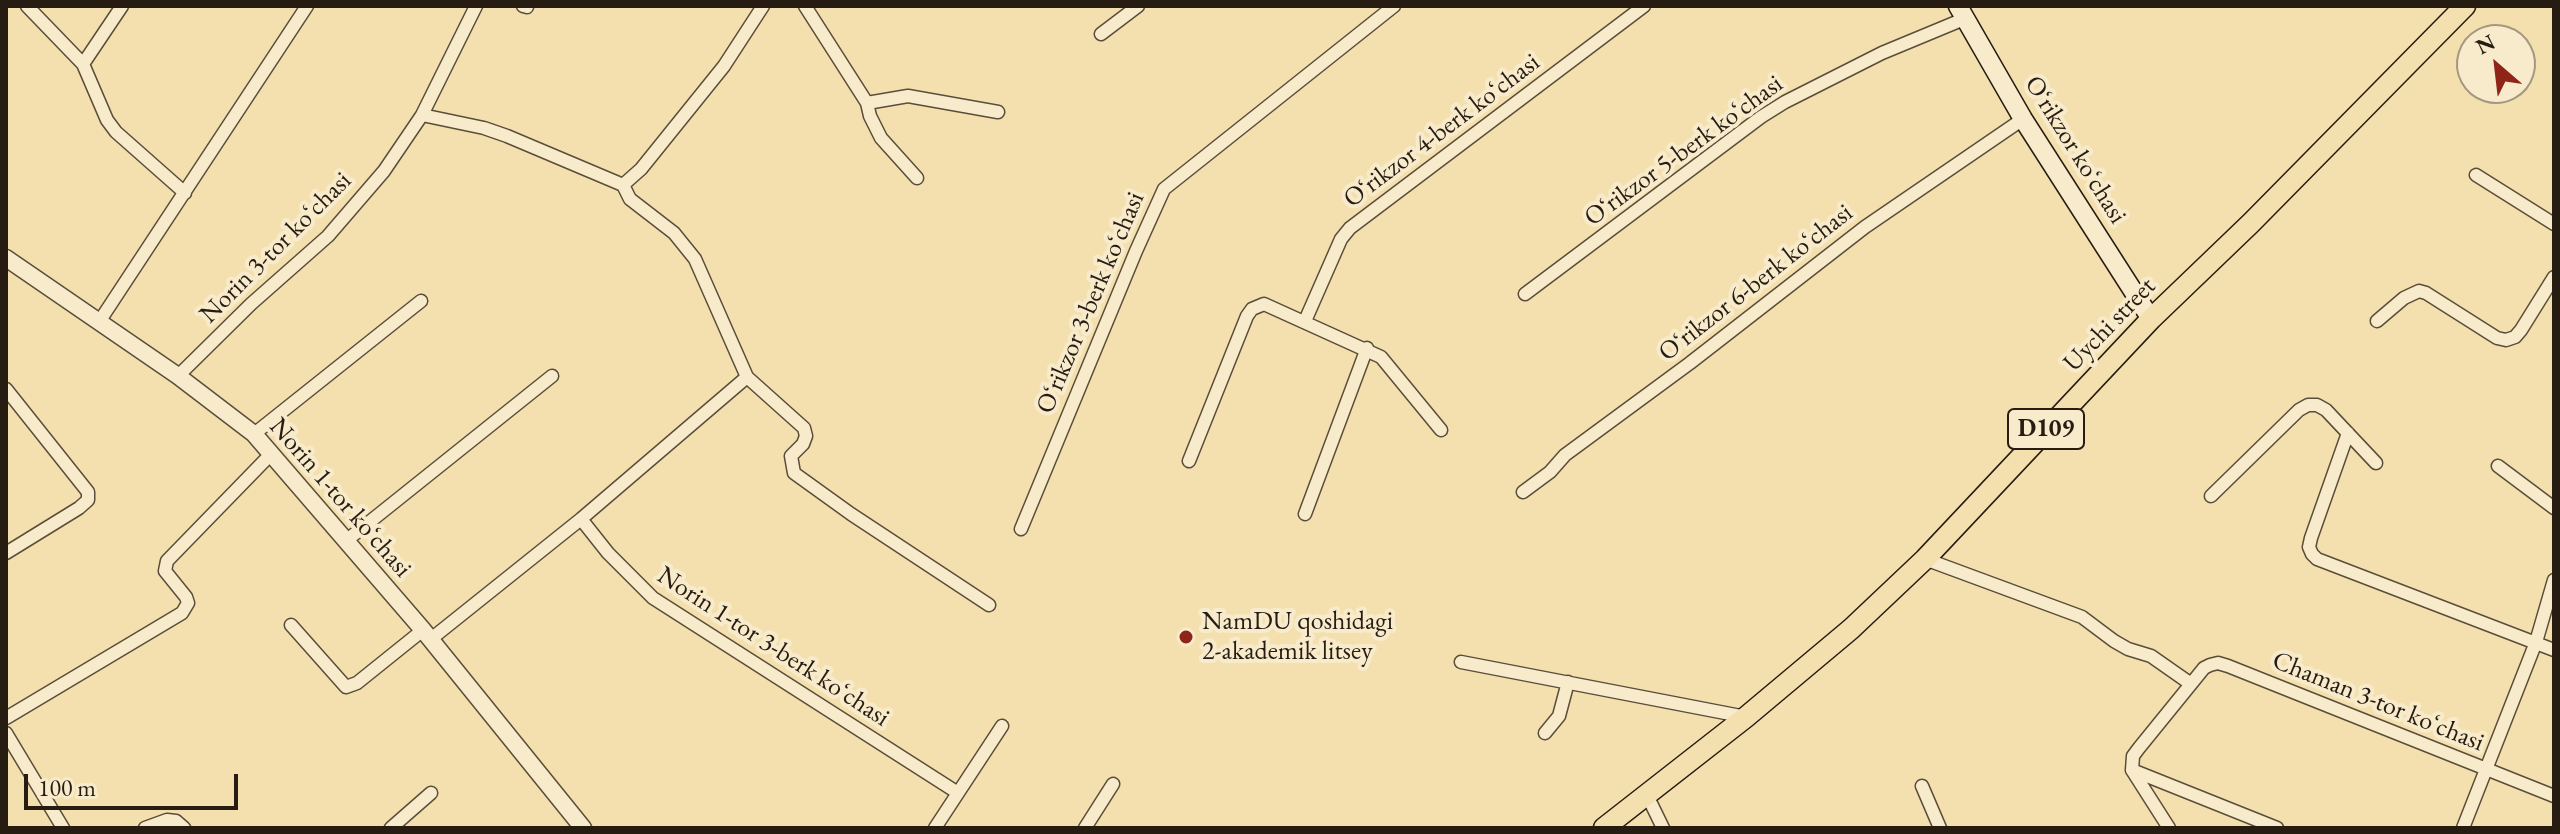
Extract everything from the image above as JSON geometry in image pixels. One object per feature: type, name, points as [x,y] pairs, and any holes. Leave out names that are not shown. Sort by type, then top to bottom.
[{"type":"main road","name":"Uychi street","points":[[1604,828],[1746,717],[1851,629],[1925,559],[2151,319],[2251,223],[2465,6]]},
{"type":"main road","name":"Oʻrikzor koʻchasi","points":[[1961,12],[2023,119],[2151,319]]},
{"type":"street","points":[[27,6],[83,64],[107,120],[116,132],[185,193]]},
{"type":"street","points":[[83,64],[122,6]]},
{"type":"street","points":[[99,322],[307,6]]},
{"type":"street","name":"Norin 3-tor koʻchasi","points":[[178,376],[251,304],[328,236],[384,171],[422,115],[476,6]]},
{"type":"street","points":[[623,185],[641,169],[715,78],[763,6]]},
{"type":"street","points":[[805,6],[867,103],[874,127],[881,138],[917,178]]},
{"type":"street","points":[[1101,34],[1138,6]]},
{"type":"street","name":"Oʻrikzor 3-berk koʻchasi","points":[[1021,529],[1164,189],[1394,6]]},
{"type":"street","name":"Oʻrikzor 4-berk koʻchasi","points":[[1305,321],[1341,239],[1350,228],[1644,6]]},
{"type":"street","name":"Oʻrikzor 5-berk koʻchasi","points":[[1525,294],[1761,117],[1961,12]]},
{"type":"street","points":[[867,103],[908,96],[998,112]]},
{"type":"street","points":[[422,115],[507,136],[623,185],[630,199],[674,233],[695,259],[747,377],[804,428],[806,436],[803,444],[791,456],[794,473],[989,605]]},
{"type":"street","name":"Oʻrikzor 6-berk koʻchasi","points":[[1523,492],[1550,472],[1565,455],[1865,227],[2023,119]]},
{"type":"street","points":[[2476,175],[2554,224]]},
{"type":"street","name":"Norin 1-tor koʻchasi","points":[[6,258],[178,376],[254,434],[427,634],[583,828]]},
{"type":"street","points":[[2377,321],[2404,298],[2419,291],[2497,338],[2506,340],[2515,337],[2521,330],[2554,277]]},
{"type":"street","points":[[254,434],[421,301]]},
{"type":"street","points":[[1189,461],[1252,309],[1264,304],[1367,348],[1387,362],[1441,430]]},
{"type":"street","points":[[1305,514],[1367,348]]},
{"type":"street","points":[[347,540],[552,376]]},
{"type":"street","points":[[291,625],[346,687],[357,683],[581,519],[747,377]]},
{"type":"street","points":[[6,389],[88,492],[88,500],[6,553]]},
{"type":"street","points":[[2211,496],[2299,410],[2308,405],[2317,405],[2326,410],[2376,463]]},
{"type":"street","points":[[2348,433],[2311,538],[2309,547],[2312,554],[2317,559],[2554,650]]},
{"type":"street","points":[[6,718],[182,613],[188,603],[165,571],[167,561],[272,453]]},
{"type":"street","points":[[2498,466],[2554,508]]},
{"type":"street","name":"Norin 1-tor 3-berk koʻchasi","points":[[581,519],[608,553],[653,598],[958,793]]},
{"type":"street","points":[[1925,559],[2082,617],[2114,641],[2151,656],[2191,684],[2133,756],[2132,770],[2169,828]]},
{"type":"street","points":[[2463,828],[2536,642],[2554,580]]},
{"type":"street","points":[[1461,662],[1746,717]]},
{"type":"street","name":"Chaman 3-tor koʻchasi","points":[[2191,684],[2210,665],[2218,663],[2228,666],[2554,796]]},
{"type":"street","points":[[1545,733],[1559,716],[1568,682]]},
{"type":"street","points":[[935,828],[1002,726]]},
{"type":"street","points":[[6,733],[63,828]]},
{"type":"street","points":[[2132,770],[2277,828]]},
{"type":"street","points":[[1085,828],[1113,784]]},
{"type":"street","points":[[1922,786],[1940,828]]},
{"type":"street","points":[[391,828],[431,793]]},
{"type":"street","points":[[1646,793],[1663,828]]},
{"type":"street","points":[[145,828],[167,820],[176,821],[184,828]]},
{"type":"place","name":"NamDU qoshidagi 2-akademik litsey","points":[[1186,637]]}]
